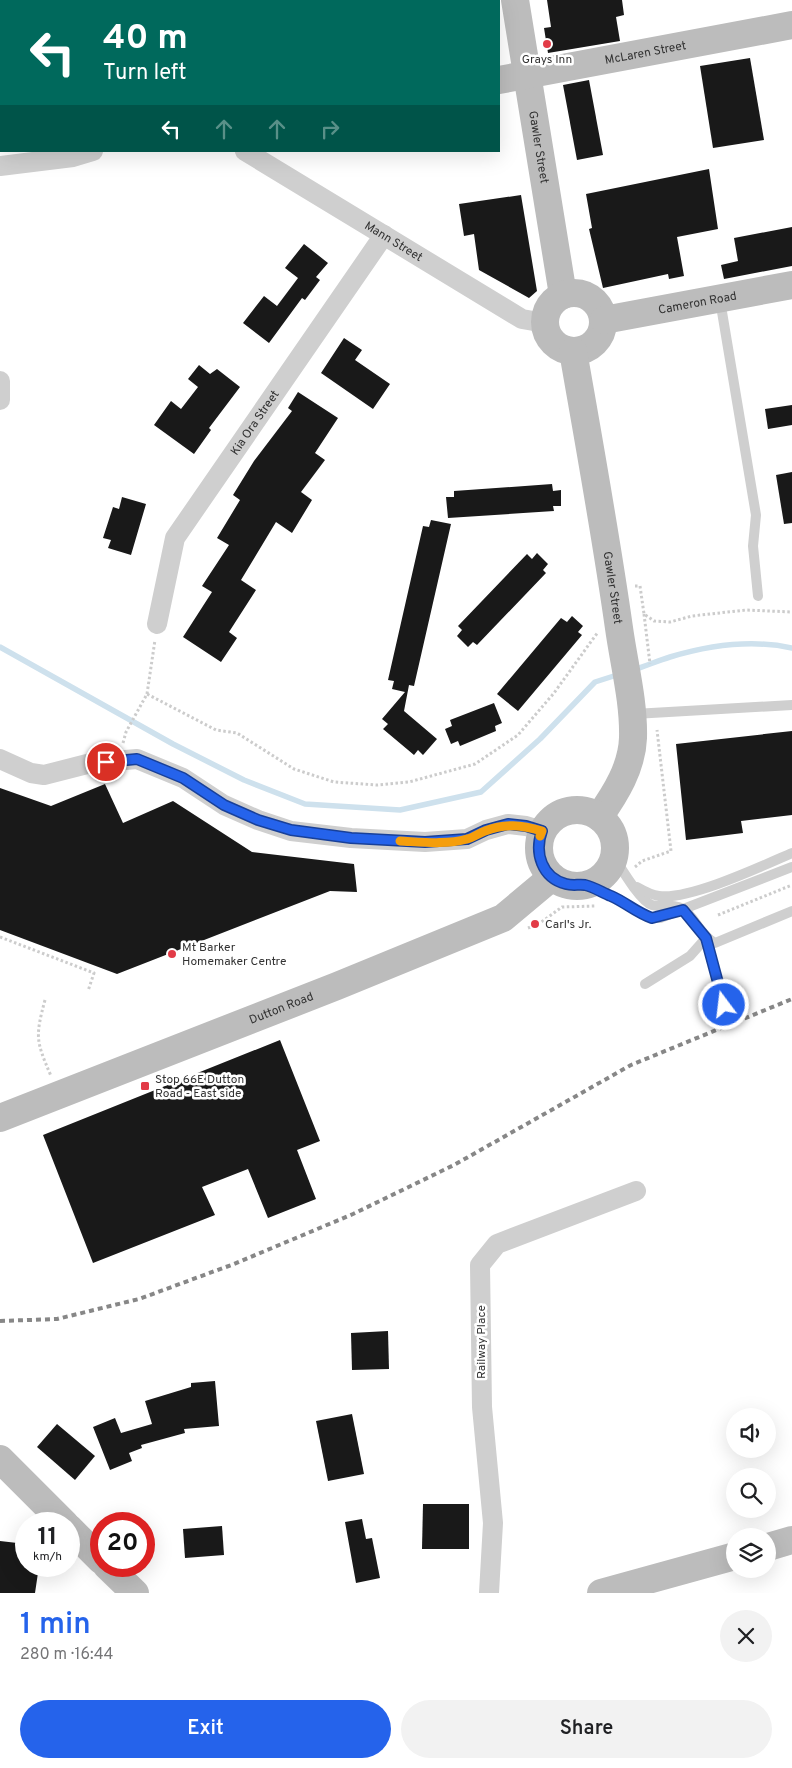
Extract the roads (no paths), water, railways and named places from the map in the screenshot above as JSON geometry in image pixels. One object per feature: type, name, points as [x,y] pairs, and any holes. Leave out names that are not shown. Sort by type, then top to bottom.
[{"type":"street","name":"Gawler Street","points":[[515,0],[563,295]]},
{"type":"street","name":"McLaren Street","points":[[500,80],[792,24]]},
{"type":"street","points":[[0,166],[74,158],[90,152]]},
{"type":"street","name":"Mann Street","points":[[247,152],[522,319],[545,323]]},
{"type":"street","name":"Kia Ora Street","points":[[157,624],[175,538],[384,235]]},
{"type":"street","name":"Cameron Road","points":[[604,320],[792,285]]},
{"type":"street","points":[[577,292],[587,295],[595,301],[601,310],[604,320],[603,330],[594,343],[583,350],[563,349],[549,338],[545,323],[548,308],[554,300],[563,295],[577,292]]},
{"type":"street","name":"Gawler Street","points":[[573,351],[614,587],[635,651],[630,703],[633,738],[628,764],[620,783],[599,817]]},
{"type":"street","points":[[0,381],[0,400]]},
{"type":"street","points":[[0,759],[31,773],[44,775],[91,763],[137,759],[183,778],[224,805],[258,820],[291,830],[351,838],[425,842],[467,839],[486,830],[508,824],[526,826],[542,831]]},
{"type":"street","points":[[567,810],[584,810],[599,817],[606,823],[614,839],[614,857],[605,873],[596,881],[584,885],[567,885],[552,877],[540,860],[538,845],[542,831],[548,822],[567,810]]},
{"type":"street","name":"Dutton Road","points":[[0,1118],[328,990],[503,918],[552,877]]},
{"type":"street","name":"Railway Place","points":[[489,1593],[493,1523],[482,1406],[480,1265],[497,1244],[620,1197]]},
{"type":"street","points":[[0,1459],[53,1512]]},
{"type":"street","points":[[80,1539],[90,1549]]},
{"type":"street","points":[[776,1545],[792,1540]]},
{"type":"street","points":[[600,1593],[726,1558]]},
{"type":"street","points":[[118,1577],[135,1593]]},
{"type":"lane","points":[[720,299],[756,515],[753,546],[758,596]]},
{"type":"lane","points":[[630,703],[792,705]]},
{"type":"lane","points":[[634,885],[646,892],[660,896],[683,894],[723,882],[792,853]]},
{"type":"lane","points":[[614,857],[645,901],[654,905],[670,906],[683,910],[706,938],[715,943],[792,911]]},
{"type":"lane","points":[[584,885],[613,897],[652,918],[683,910],[792,867]]},
{"type":"lane","points":[[645,984],[690,956],[706,938]]},
{"type":"lane","points":[[706,938],[724,1005]]},
{"type":"waterway","points":[[633,670],[700,649],[746,644],[777,645],[792,648]]},
{"type":"waterway","points":[[0,647],[173,744],[244,780],[305,804],[400,810],[481,792],[540,739],[595,682],[620,674]]},
{"type":"railway","points":[[0,1321],[57,1319],[139,1299],[234,1264],[353,1214],[454,1165],[631,1065],[792,999]]},
{"type":"place","name":"Grays Inn","points":[[547,44]]},
{"type":"place","name":"Carl's Jr.","points":[[535,924]]},
{"type":"place","name":"Mt Barker Homemaker Centre","points":[[172,954]]},
{"type":"place","name":"Stop 66E Dutton Road - East side","points":[[145,1086]]}]
